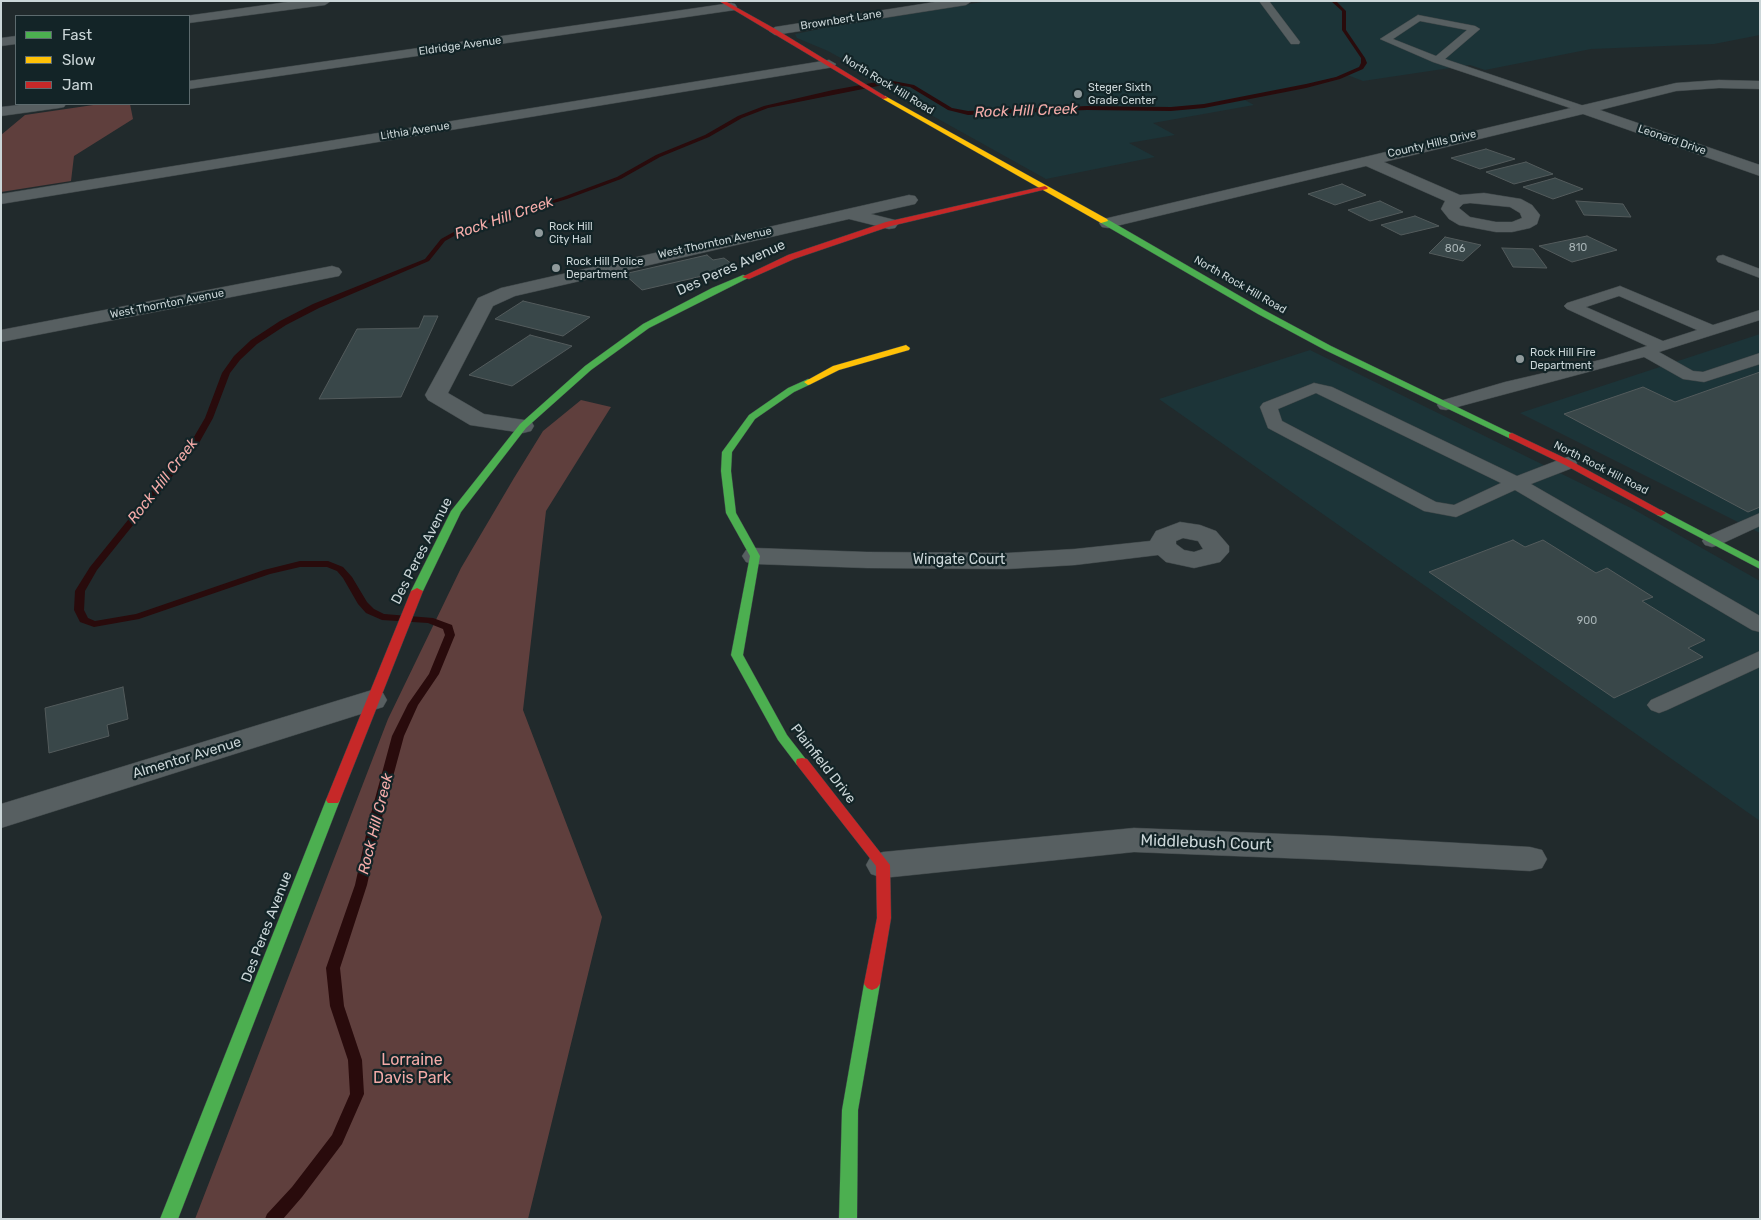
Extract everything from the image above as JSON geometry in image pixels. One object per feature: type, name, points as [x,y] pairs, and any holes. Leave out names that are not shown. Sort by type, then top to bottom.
[{"type":"street","points":[[190,18],[325,1]]},
{"type":"street","name":"Brownbert Lane","points":[[775,31],[966,1]]},
{"type":"street","name":"North Rock Hill Road","points":[[726,4],[979,152],[1108,223],[1261,312],[1328,348],[1568,463],[1760,566]]},
{"type":"street","name":"Eldridge Avenue","points":[[190,85],[726,4]]},
{"type":"street","points":[[1,42],[15,40]]},
{"type":"street","name":"Lithia Avenue","points":[[1,199],[829,64]]},
{"type":"street","name":"County Hills Drive","points":[[1108,223],[1676,87],[1719,84],[1760,85]]},
{"type":"street","points":[[1,112],[52,105]]},
{"type":"street","name":"Leonard Drive","points":[[1583,109],[1760,172]]},
{"type":"street","points":[[1366,160],[1458,200]]},
{"type":"street","name":"Des Peres Avenue","points":[[169,1219],[409,608],[456,511],[523,426],[588,368],[646,326],[715,290],[791,257],[889,224],[1045,188]]},
{"type":"street","name":"West Thornton Avenue","points":[[523,426],[478,420],[436,395],[485,302],[508,292],[909,200]]},
{"type":"street","name":"West Thornton Avenue","points":[[850,214],[889,224]]},
{"type":"street","name":"West Thornton Avenue","points":[[1,336],[332,272]]},
{"type":"street","points":[[755,556],[731,513],[726,471],[727,452],[752,417],[791,390],[836,368],[906,348]]},
{"type":"street","name":"Wingate Court","points":[[755,556],[867,560],[1006,561],[1075,557],[1163,547]]},
{"type":"street","name":"Plainfield Drive","points":[[755,556],[736,655],[782,738],[883,865]]},
{"type":"street","name":"Almentor Avenue","points":[[1,816],[372,700]]},
{"type":"street","name":"Middlebush Court","points":[[883,865],[1134,840],[1334,848],[1530,859]]},
{"type":"street","points":[[848,1219],[850,1110],[884,918],[883,865]]},
{"type":"lane","points":[[1264,1],[1295,42]]},
{"type":"lane","points":[[1437,60],[1475,29],[1418,18],[1385,39],[1437,60],[1583,109]]},
{"type":"lane","points":[[1723,259],[1760,274]]},
{"type":"lane","points":[[1710,330],[1620,291],[1572,306],[1653,349],[1696,377],[1704,377],[1760,358]]},
{"type":"lane","points":[[1446,405],[1511,386],[1609,363],[1760,315]]},
{"type":"lane","points":[[1568,463],[1516,483],[1456,510],[1431,507],[1274,424],[1269,407],[1314,388],[1326,391],[1516,483],[1760,624]]},
{"type":"lane","points":[[1712,541],[1760,519]]},
{"type":"lane","points":[[1659,705],[1760,658]]},
{"type":"shaded area","name":"Steger Sixth Grade Center","points":[[989,1],[1760,1],[1760,35],[1714,44],[1591,49],[1485,70],[1470,65],[1363,81],[1347,75],[1241,98],[1254,105],[1153,123],[1175,135],[1129,143],[1155,157],[1046,179],[870,81],[859,74],[846,61],[797,38],[795,34],[844,24]]},
{"type":"shaded area","points":[[1760,334],[1760,533],[1520,413]]},
{"type":"shaded area","points":[[1310,350],[1633,509],[1760,581],[1760,821],[1159,399]]},
{"type":"green space","points":[[93,105],[130,105],[133,119],[74,156],[71,181],[1,192],[1,135],[25,115]]},
{"type":"green space","name":"Lorraine Davis Park","points":[[581,400],[611,407],[546,511],[523,710],[602,917],[528,1219],[195,1219],[388,719],[461,568],[514,478],[543,431]]},
{"type":"building","points":[[1486,149],[1515,159],[1480,169],[1451,158]]},
{"type":"building","points":[[1526,162],[1553,174],[1514,184],[1486,172]]},
{"type":"building","points":[[1555,178],[1583,189],[1553,199],[1523,187]]},
{"type":"building","points":[[1342,184],[1366,195],[1335,205],[1308,194]]},
{"type":"building","points":[[1380,201],[1403,212],[1370,221],[1348,210]]},
{"type":"building","points":[[1576,201],[1623,204],[1631,217],[1584,215]]},
{"type":"building","points":[[1415,216],[1439,226],[1401,235],[1381,225]]},
{"type":"building","points":[[1587,236],[1617,250],[1572,262],[1539,246]]},
{"type":"building","points":[[1445,237],[1481,245],[1463,261],[1429,253]]},
{"type":"building","points":[[1502,248],[1533,249],[1547,268],[1513,267]]},
{"type":"building","points":[[707,255],[713,260],[724,258],[732,264],[719,267],[724,271],[642,290],[624,274]]},
{"type":"building","points":[[523,301],[590,317],[563,336],[495,319]]},
{"type":"building","points":[[424,316],[438,316],[401,397],[319,399],[357,329],[419,328]]},
{"type":"building","points":[[530,335],[572,346],[512,386],[469,375]]},
{"type":"building","points":[[1760,372],[1760,507],[1748,512],[1564,414],[1643,387],[1675,402]]},
{"type":"building","points":[[1513,540],[1525,547],[1543,540],[1596,573],[1607,568],[1653,597],[1642,601],[1705,640],[1688,648],[1703,657],[1614,698],[1429,572]]},
{"type":"building","points":[[123,687],[128,719],[107,725],[109,736],[49,753],[45,708]]},
{"type":"waterway","name":"Rock Hill Creek","points":[[273,1219],[297,1192],[337,1139],[357,1094],[355,1060],[337,1006],[333,968],[361,885],[375,821],[398,736],[413,704],[434,674],[450,635],[448,627],[429,620],[382,617],[370,611],[363,604],[340,569],[328,564],[300,564],[267,572],[139,616],[94,624],[84,620],[79,610],[80,591],[93,569],[195,443],[209,418],[226,373],[237,358],[254,342],[283,323],[316,306],[427,260],[443,240],[463,229],[565,198],[619,178],[658,156],[707,136],[740,117],[766,107],[888,82],[912,86],[950,109],[968,113],[1087,108],[1171,109],[1204,106],[1306,86],[1338,78],[1361,68],[1364,63],[1363,58],[1344,30],[1344,11],[1333,1]]},
{"type":"traffic: fast","points":[[1104,221],[1261,312],[1328,348],[1512,436]]},
{"type":"traffic: fast","points":[[417,591],[456,511],[523,426],[588,368],[646,326],[715,290],[746,277]]},
{"type":"traffic: fast","points":[[802,762],[782,737],[737,655],[755,556],[731,513],[726,471],[727,452],[752,417],[791,390],[808,382]]},
{"type":"traffic: fast","points":[[1661,513],[1760,566]]},
{"type":"traffic: fast","points":[[169,1219],[333,800]]},
{"type":"traffic: fast","points":[[848,1219],[850,1110],[872,984]]},
{"type":"traffic: slow","points":[[885,98],[1104,221]]},
{"type":"traffic: slow","points":[[808,382],[836,368],[906,348]]},
{"type":"traffic: jam","points":[[721,1],[775,31],[885,98]]},
{"type":"traffic: jam","points":[[746,277],[791,257],[889,224],[1045,188]]},
{"type":"traffic: jam","points":[[1512,436],[1568,463],[1661,513]]},
{"type":"traffic: jam","points":[[333,800],[417,591]]},
{"type":"traffic: jam","points":[[802,762],[883,865],[884,918],[872,984]]},
{"type":"place","name":"Steger Sixth Grade Center","points":[[1078,94]]},
{"type":"place","name":"Rock Hill City Hall","points":[[539,233]]},
{"type":"place","name":"Rock Hill Police Department","points":[[556,268]]},
{"type":"place","name":"Rock Hill Fire Department","points":[[1520,359]]}]
